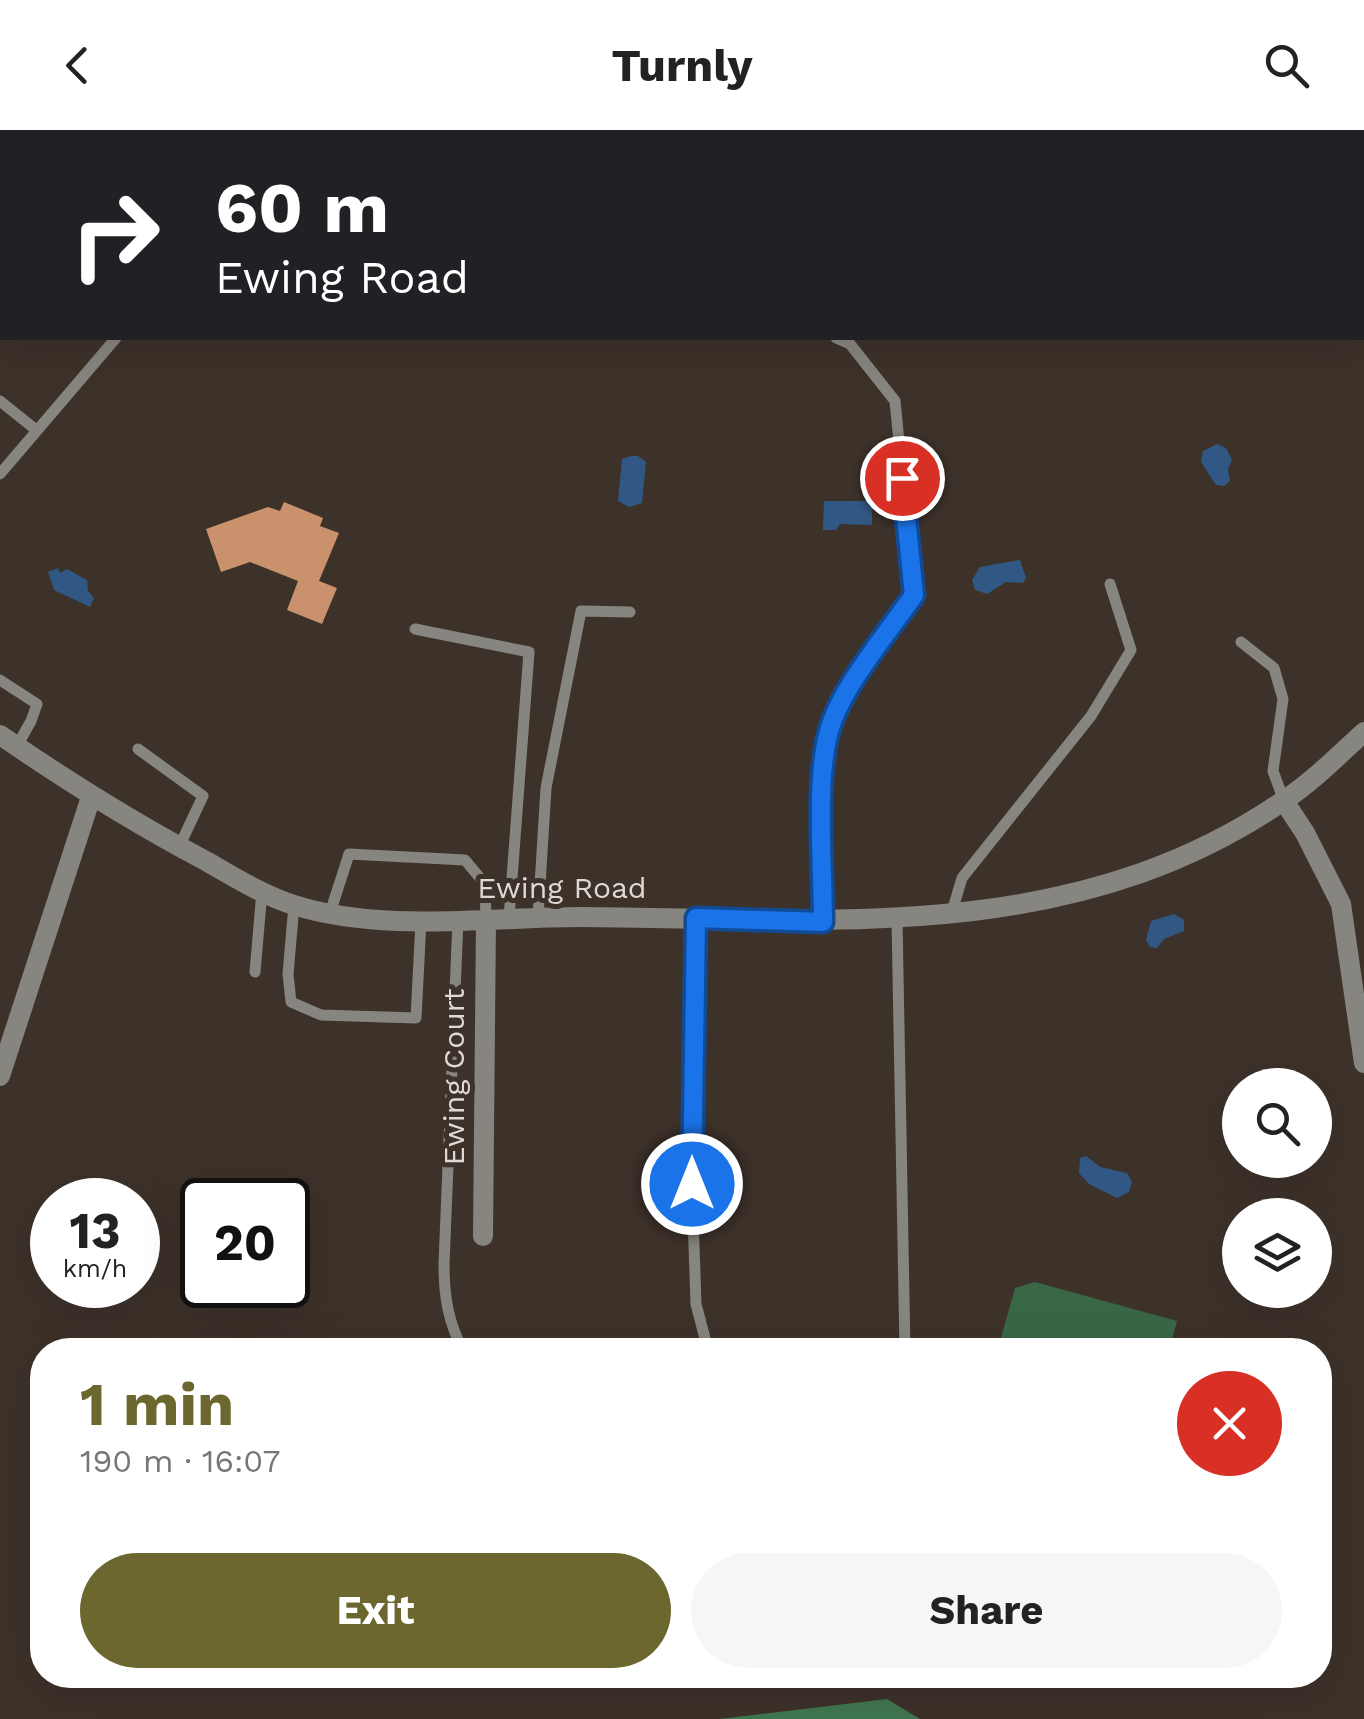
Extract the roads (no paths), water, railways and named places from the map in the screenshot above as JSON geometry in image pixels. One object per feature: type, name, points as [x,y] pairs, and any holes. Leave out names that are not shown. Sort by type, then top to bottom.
[{"type":"street","name":"Ewing Road","points":[[8,740],[90,797],[178,847],[294,905],[330,913],[421,921],[538,917],[823,922],[952,915],[1101,888],[1188,855],[1284,801],[1364,732]]},
{"type":"street","points":[[0,1076],[90,797]]},
{"type":"street","points":[[1284,801],[1341,904],[1364,1063]]},
{"type":"street","name":"Ewing Court","points":[[483,1236],[486,918]]},
{"type":"lane","points":[[0,474],[114,340]]},
{"type":"lane","points":[[823,922],[823,776],[829,730],[868,659],[914,595],[895,401],[850,344],[841,340]]},
{"type":"lane","points":[[0,401],[35,430]]},
{"type":"lane","points":[[952,915],[962,878],[1090,716],[1131,650],[1110,584]]},
{"type":"lane","points":[[538,917],[546,788],[581,612],[630,612]]},
{"type":"lane","points":[[415,630],[529,652],[508,918]]},
{"type":"lane","points":[[1241,642],[1274,668],[1283,699],[1273,771],[1284,801]]},
{"type":"lane","points":[[0,680],[37,704],[31,721],[8,740]]},
{"type":"lane","points":[[138,749],[203,796],[178,847]]},
{"type":"lane","points":[[330,913],[349,854],[466,860],[485,884],[486,918]]},
{"type":"lane","points":[[254,972],[262,891]]},
{"type":"lane","points":[[294,905],[288,974],[291,1002],[321,1015],[416,1018],[421,921]]},
{"type":"lane","points":[[696,918],[692,1173],[696,1304],[705,1338]]},
{"type":"lane","points":[[456,1338],[444,1302],[444,1264],[458,919]]},
{"type":"lane","points":[[897,920],[905,1338]]},
{"type":"water","points":[[1217,444],[1226,448],[1232,460],[1228,469],[1230,481],[1224,486],[1216,485],[1201,462],[1203,451]]},
{"type":"water","points":[[631,456],[646,462],[642,503],[629,507],[618,501],[622,459]]},
{"type":"water","points":[[824,501],[872,501],[872,525],[840,524],[836,530],[823,530]]},
{"type":"water","points":[[1020,560],[1026,578],[1023,583],[1006,582],[987,594],[975,590],[972,580],[980,567]]},
{"type":"water","points":[[58,568],[60,573],[67,569],[87,580],[88,591],[94,598],[90,607],[54,590],[48,572]]},
{"type":"water","points":[[1174,914],[1184,920],[1184,931],[1164,939],[1157,948],[1150,947],[1146,940],[1151,921]]},
{"type":"water","points":[[1086,1156],[1100,1167],[1127,1173],[1132,1182],[1129,1192],[1117,1198],[1089,1184],[1079,1173],[1080,1158]]}]
